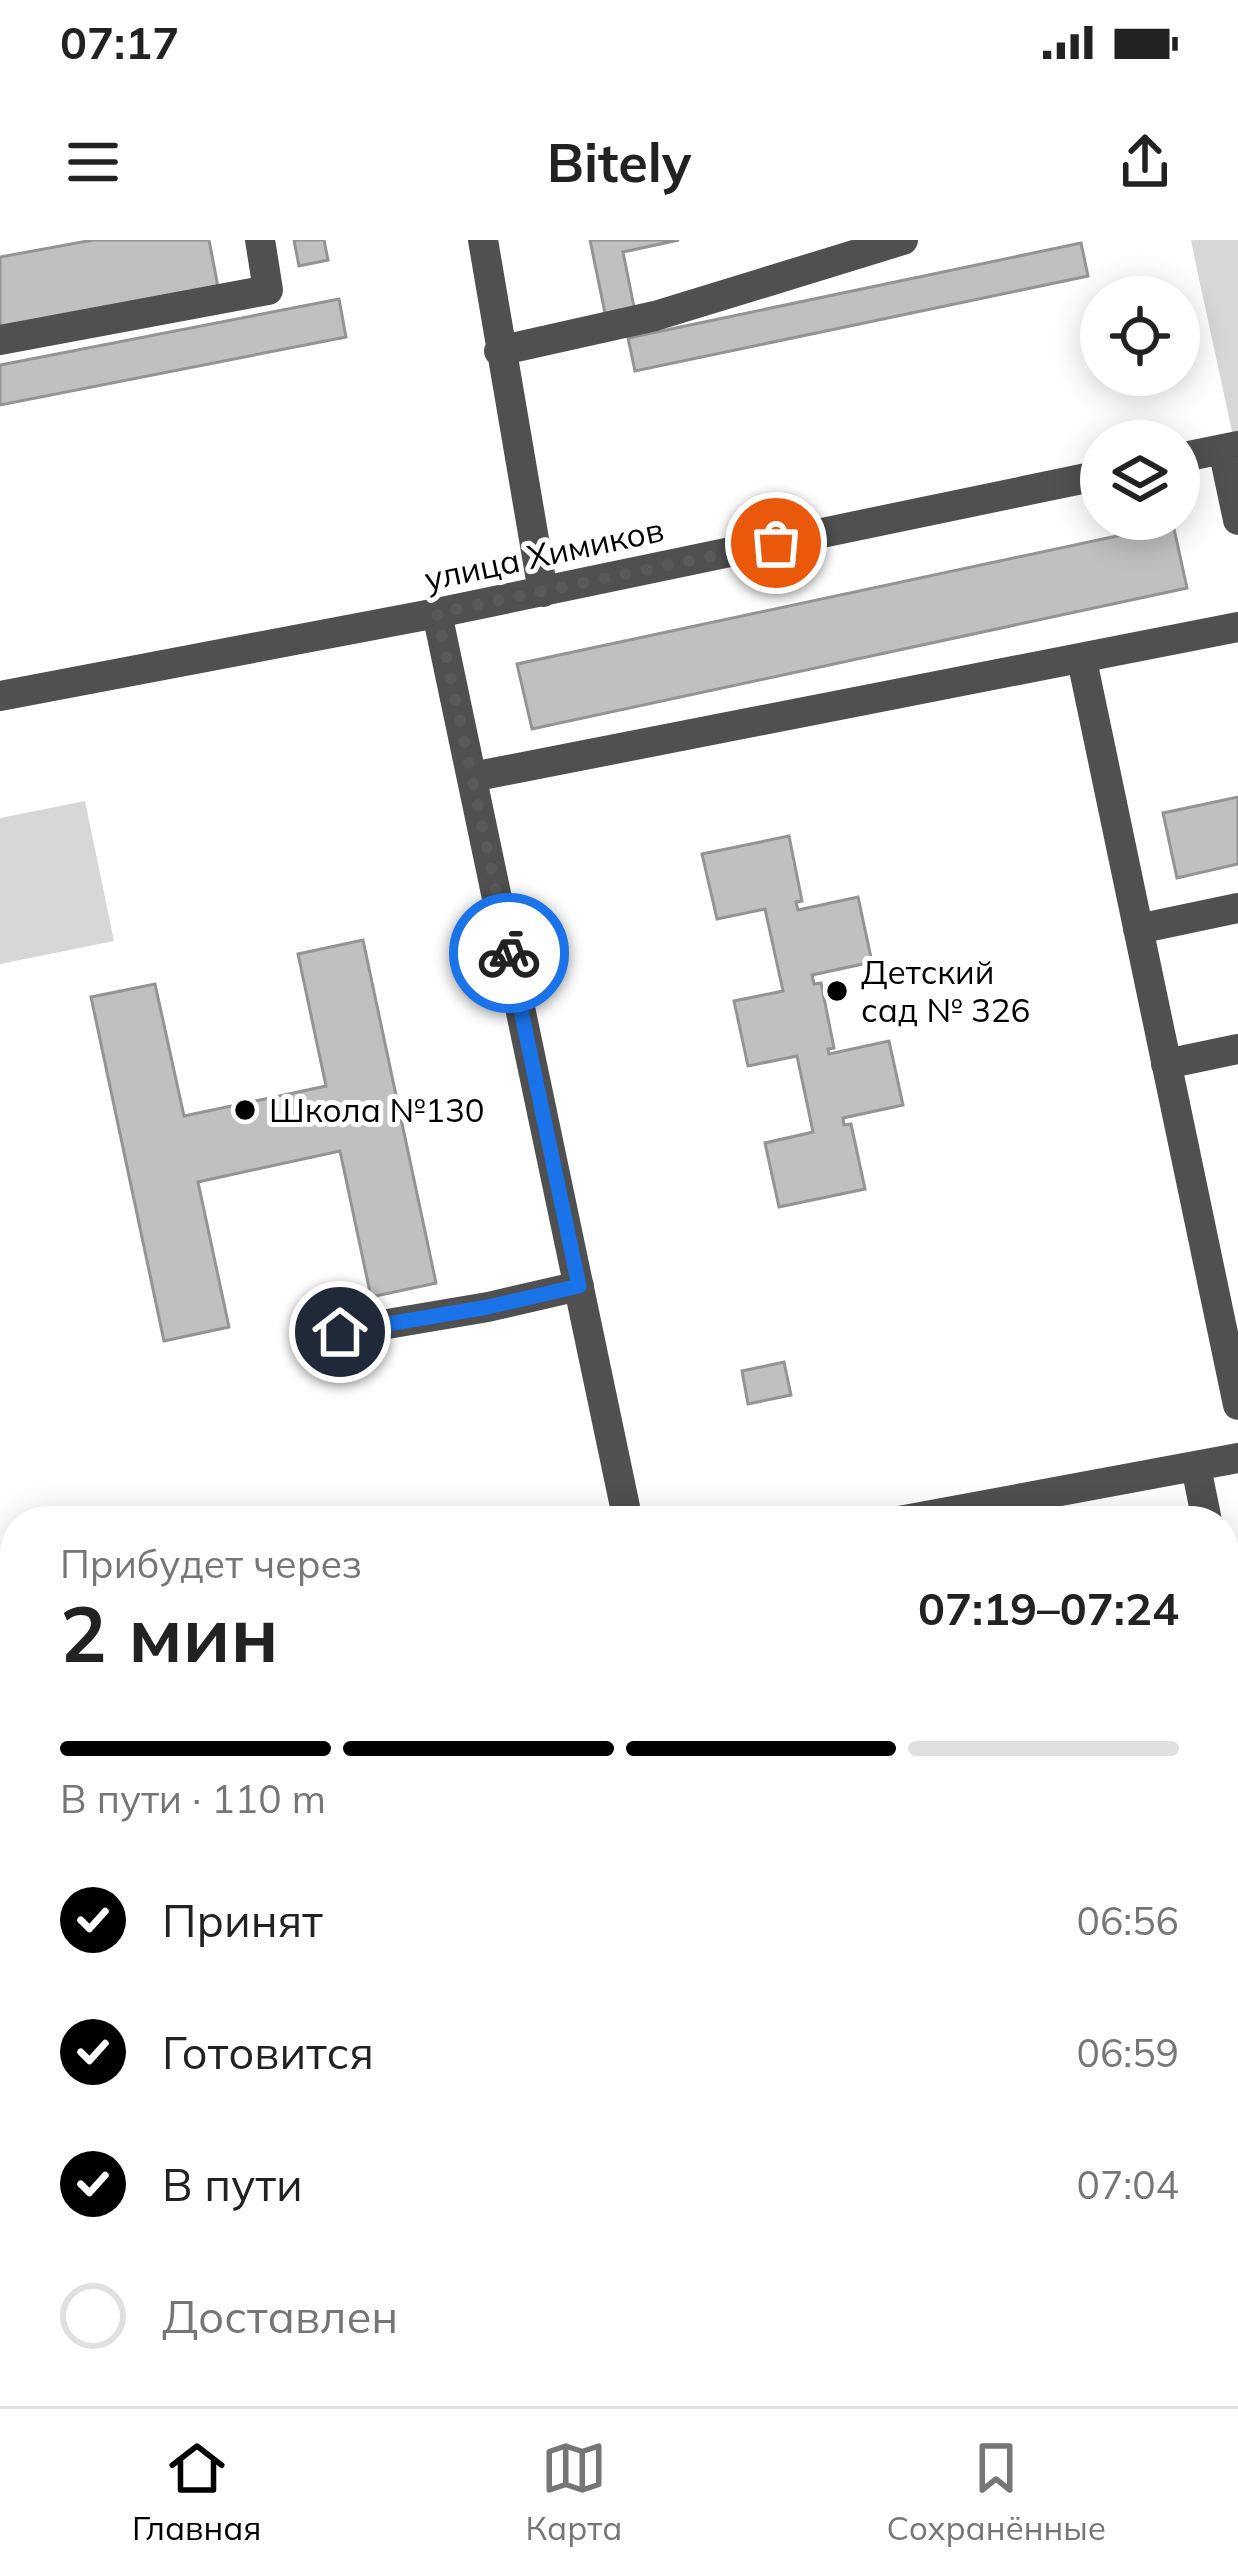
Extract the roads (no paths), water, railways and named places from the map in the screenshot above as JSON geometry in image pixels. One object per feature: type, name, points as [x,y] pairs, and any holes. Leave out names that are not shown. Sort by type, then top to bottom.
[{"type":"street","points":[[0,340],[268,290],[260,240]]},
{"type":"street","points":[[483,240],[543,592]]},
{"type":"street","points":[[500,351],[656,316],[903,240]]},
{"type":"street","points":[[1200,454],[1231,447],[1238,520]]},
{"type":"street","name":"улица Химиков","points":[[0,696],[543,592],[1080,479]]},
{"type":"street","points":[[437,613],[625,1506]]},
{"type":"street","points":[[472,777],[1238,627]]},
{"type":"street","points":[[1082,660],[1238,1405]]},
{"type":"street","points":[[1138,929],[1238,908]]},
{"type":"street","points":[[1166,1064],[1238,1049]]},
{"type":"street","points":[[340,1332],[579,1286]]},
{"type":"street","points":[[981,1506],[1238,1458]]},
{"type":"street","points":[[1196,1467],[1204,1506]]},
{"type":"place","name":"Детский сад № 326","points":[[837,991]]},
{"type":"place","name":"Школа №130","points":[[245,1110]]}]
